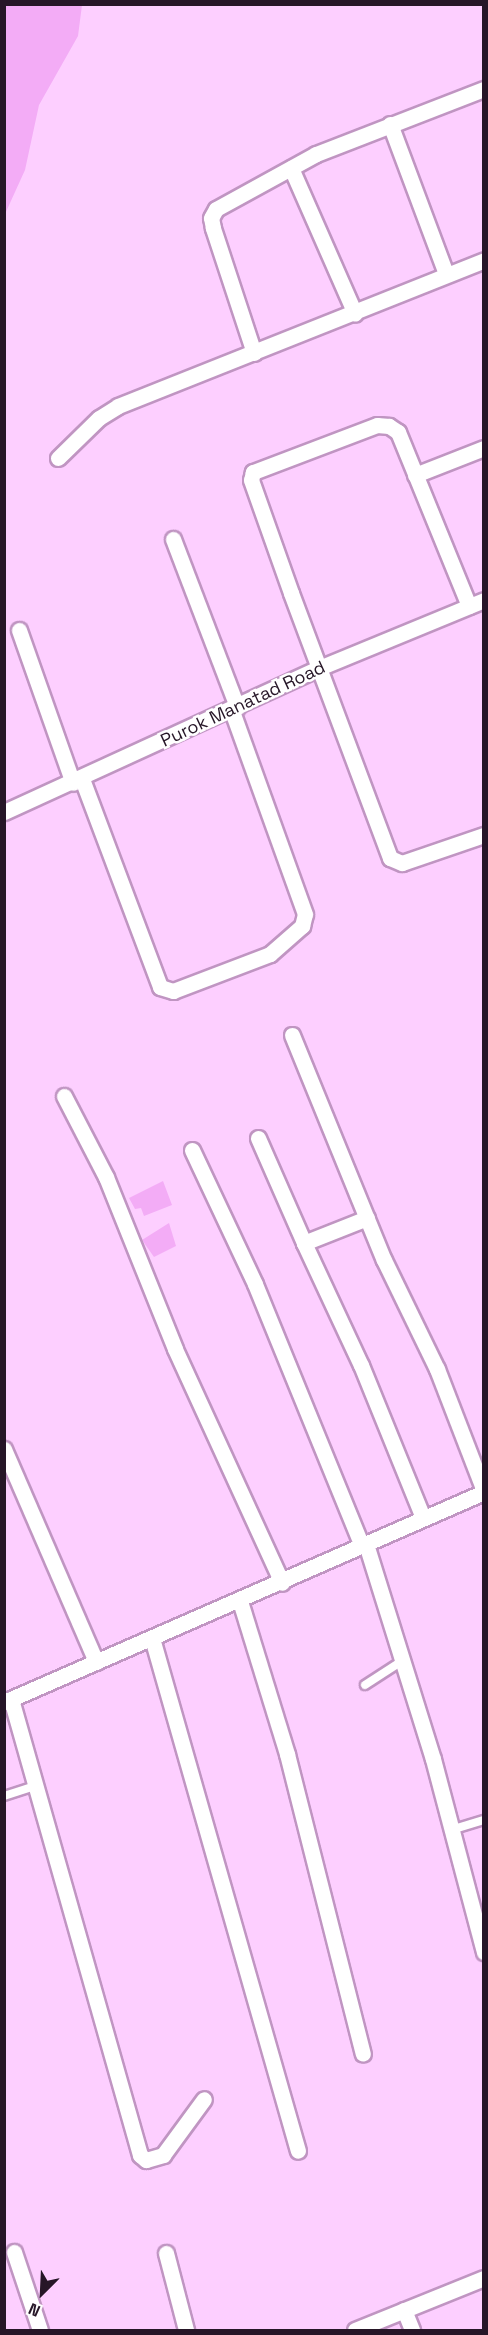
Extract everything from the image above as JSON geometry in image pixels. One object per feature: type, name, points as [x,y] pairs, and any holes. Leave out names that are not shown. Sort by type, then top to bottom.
[{"type":"street","points":[[254,353],[213,228],[213,214],[221,206],[291,168],[390,124],[483,89]]},
{"type":"street","points":[[390,124],[446,274]]},
{"type":"street","points":[[291,168],[355,314]]},
{"type":"street","points":[[58,458],[99,418],[118,406],[355,314],[483,260]]},
{"type":"street","points":[[476,603],[415,475],[398,432],[377,425],[253,472],[251,480],[390,858],[402,863],[483,835]]},
{"type":"street","points":[[415,475],[483,448]]},
{"type":"street","points":[[19,630],[160,987],[172,991],[270,954],[302,926],[305,914],[173,539]]},
{"type":"street","name":"Purok Manatad Road","points":[[4,812],[77,781],[319,668],[476,603]]},
{"type":"street","points":[[204,2099],[163,2155],[146,2160],[140,2155],[37,1785],[8,1700],[282,1583],[483,1491],[437,1369],[367,1218],[292,1035]]},
{"type":"street","points":[[64,1096],[106,1177],[175,1349],[282,1583]]},
{"type":"street","points":[[258,1138],[361,1365],[423,1518]]},
{"type":"street","points":[[192,1150],[235,1238],[364,1545],[402,1660],[483,1952]]},
{"type":"street","points":[[304,1243],[367,1218]]},
{"type":"street","points":[[4,1449],[96,1662]]},
{"type":"street","points":[[240,1601],[287,1754],[363,2054]]},
{"type":"street","points":[[152,1638],[298,2151]]},
{"type":"street","points":[[14,2252],[40,2331]]},
{"type":"street","points":[[166,2253],[186,2331]]},
{"type":"street","points":[[355,2331],[483,2278]]},
{"type":"street","points":[[404,2310],[412,2331]]},
{"type":"lane","points":[[366,1685],[402,1660]]},
{"type":"lane","points":[[4,1796],[37,1785]]},
{"type":"lane","points":[[451,1830],[483,1820]]},
{"type":"shaded area","points":[[6,4],[82,5],[78,36],[39,105],[25,170],[5,214]]},
{"type":"shaded area","points":[[163,1181],[172,1205],[144,1216],[141,1208],[135,1209],[129,1198]]},
{"type":"shaded area","points":[[169,1223],[176,1246],[154,1257],[142,1240]]}]
